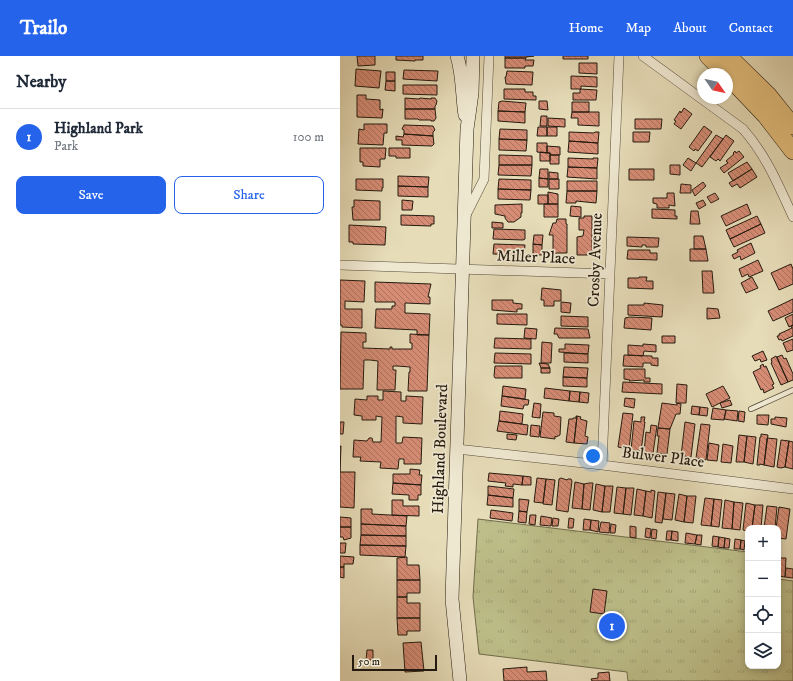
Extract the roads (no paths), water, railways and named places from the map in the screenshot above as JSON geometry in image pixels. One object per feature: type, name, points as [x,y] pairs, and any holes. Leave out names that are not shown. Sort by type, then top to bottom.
[{"type":"highway","points":[[703,56],[729,66],[793,151]]},
{"type":"highway","points":[[708,56],[729,66],[768,95],[793,126]]},
{"type":"main road","name":"Highland Boulevard","points":[[457,56],[461,75],[467,129]]},
{"type":"main road","name":"Highland Boulevard","points":[[460,681],[452,599],[461,269],[465,218],[467,129],[472,94],[473,56]]},
{"type":"street","name":"Highland Boulevard","points":[[465,218],[484,179],[489,56]]},
{"type":"street","name":"Crosby Avenue","points":[[602,464],[619,56]]},
{"type":"street","points":[[642,56],[743,129],[754,142],[773,173],[793,217]]},
{"type":"street","name":"Miller Place","points":[[340,265],[610,274]]},
{"type":"street","name":"Bulwer Place","points":[[457,449],[602,464],[793,489]]},
{"type":"lane","points":[[751,409],[793,390]]},
{"type":"place","name":"Highland Park","points":[[612,626]]}]
